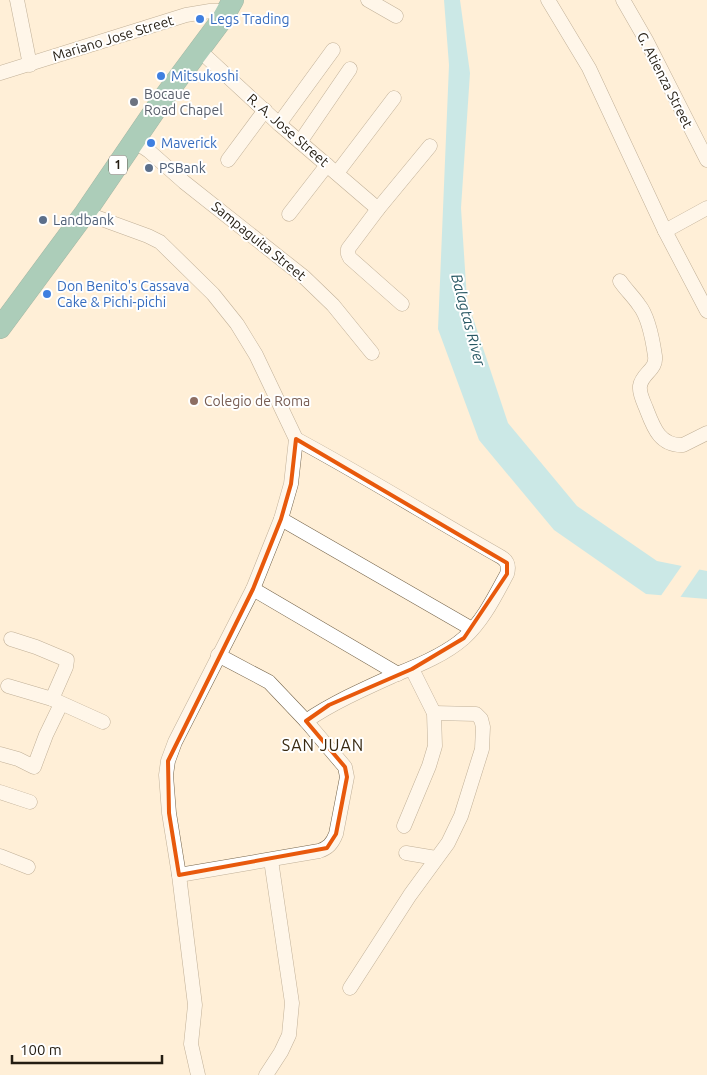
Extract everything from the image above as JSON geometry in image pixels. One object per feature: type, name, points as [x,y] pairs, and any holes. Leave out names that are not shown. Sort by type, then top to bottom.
[{"type":"highway","name":"1","points":[[0,328],[85,213],[230,6]]},
{"type":"street","points":[[18,0],[30,65]]},
{"type":"street","points":[[368,0],[396,16]]},
{"type":"street","points":[[548,0],[589,68],[665,232],[707,312]]},
{"type":"street","name":"G. Atienza Street","points":[[623,0],[646,40],[707,160]]},
{"type":"street","name":"Mariano Jose Street","points":[[0,73],[186,15],[230,6]]},
{"type":"street","name":"R. A. Jose Street","points":[[199,50],[279,124],[378,209]]},
{"type":"street","points":[[279,124],[333,50]]},
{"type":"street","points":[[300,142],[350,69]]},
{"type":"street","points":[[289,214],[332,169],[394,98]]},
{"type":"street","points":[[228,160],[265,110]]},
{"type":"street","name":"Sampaguita Street","points":[[134,141],[150,151],[184,182],[304,277],[334,305],[372,353]]},
{"type":"street","points":[[402,304],[350,258],[348,249],[430,146]]},
{"type":"street","points":[[665,232],[707,208]]},
{"type":"street","points":[[85,213],[160,242],[213,294],[236,324],[256,355],[296,439],[291,484],[281,519],[253,589],[175,742],[168,761],[166,775],[169,813],[179,875],[195,1005],[191,1044],[198,1075]]},
{"type":"street","points":[[620,281],[630,296],[640,305],[652,341],[656,360],[654,366],[643,378],[640,386],[641,395],[659,436],[669,443],[679,445],[707,433]]},
{"type":"street","points":[[296,439],[354,470],[420,511],[505,559],[509,569],[486,610],[464,638],[412,669],[329,705],[306,721]]},
{"type":"street","points":[[281,519],[472,629]]},
{"type":"street","points":[[253,589],[398,674]]},
{"type":"street","points":[[0,754],[18,759],[34,767],[46,735],[67,660],[11,639]]},
{"type":"street","points":[[179,875],[319,851],[327,848],[333,842],[336,834],[346,777],[345,767],[306,721],[269,682],[218,655]]},
{"type":"street","points":[[404,826],[435,746],[434,713],[412,669]]},
{"type":"street","points":[[8,686],[56,701],[103,722]]},
{"type":"street","points":[[350,988],[410,895],[448,843],[461,816],[482,749],[483,727],[481,719],[476,714],[434,713]]},
{"type":"street","points":[[0,792],[30,802]]},
{"type":"street","points":[[406,853],[436,858]]},
{"type":"street","points":[[0,856],[28,867]]},
{"type":"street","points":[[266,1075],[281,1052],[289,1035],[292,1003],[271,860]]},
{"type":"highlighted area","points":[[296,439],[507,563],[507,574],[464,638],[412,669],[329,705],[306,721],[345,767],[347,777],[336,834],[327,848],[179,875],[169,813],[168,761],[253,589],[281,519],[291,484]]},
{"type":"water","name":"Balagtas River","points":[[444,0],[460,0],[470,73],[461,208],[467,300],[508,423],[577,506],[657,561],[707,571],[707,599],[646,594],[554,530],[479,440],[438,329],[449,65]]},
{"type":"pier","points":[[683,564],[701,567],[679,599],[660,597]]},
{"type":"place","name":"Legs Trading","points":[[200,19]]},
{"type":"place","name":"Mitsukoshi","points":[[161,76]]},
{"type":"place","name":"Bocaue Road Chapel","points":[[134,102]]},
{"type":"place","name":"Maverick","points":[[151,143]]},
{"type":"place","name":"PSBank","points":[[149,168]]},
{"type":"place","name":"Landbank","points":[[43,220]]},
{"type":"place","name":"Don Benito's Cassava Cake & Pichi-pichi","points":[[47,294]]},
{"type":"place","name":"Colegio de Roma","points":[[194,401]]},
{"type":"district","name":"SAN JUAN","points":[[323,745]]}]
